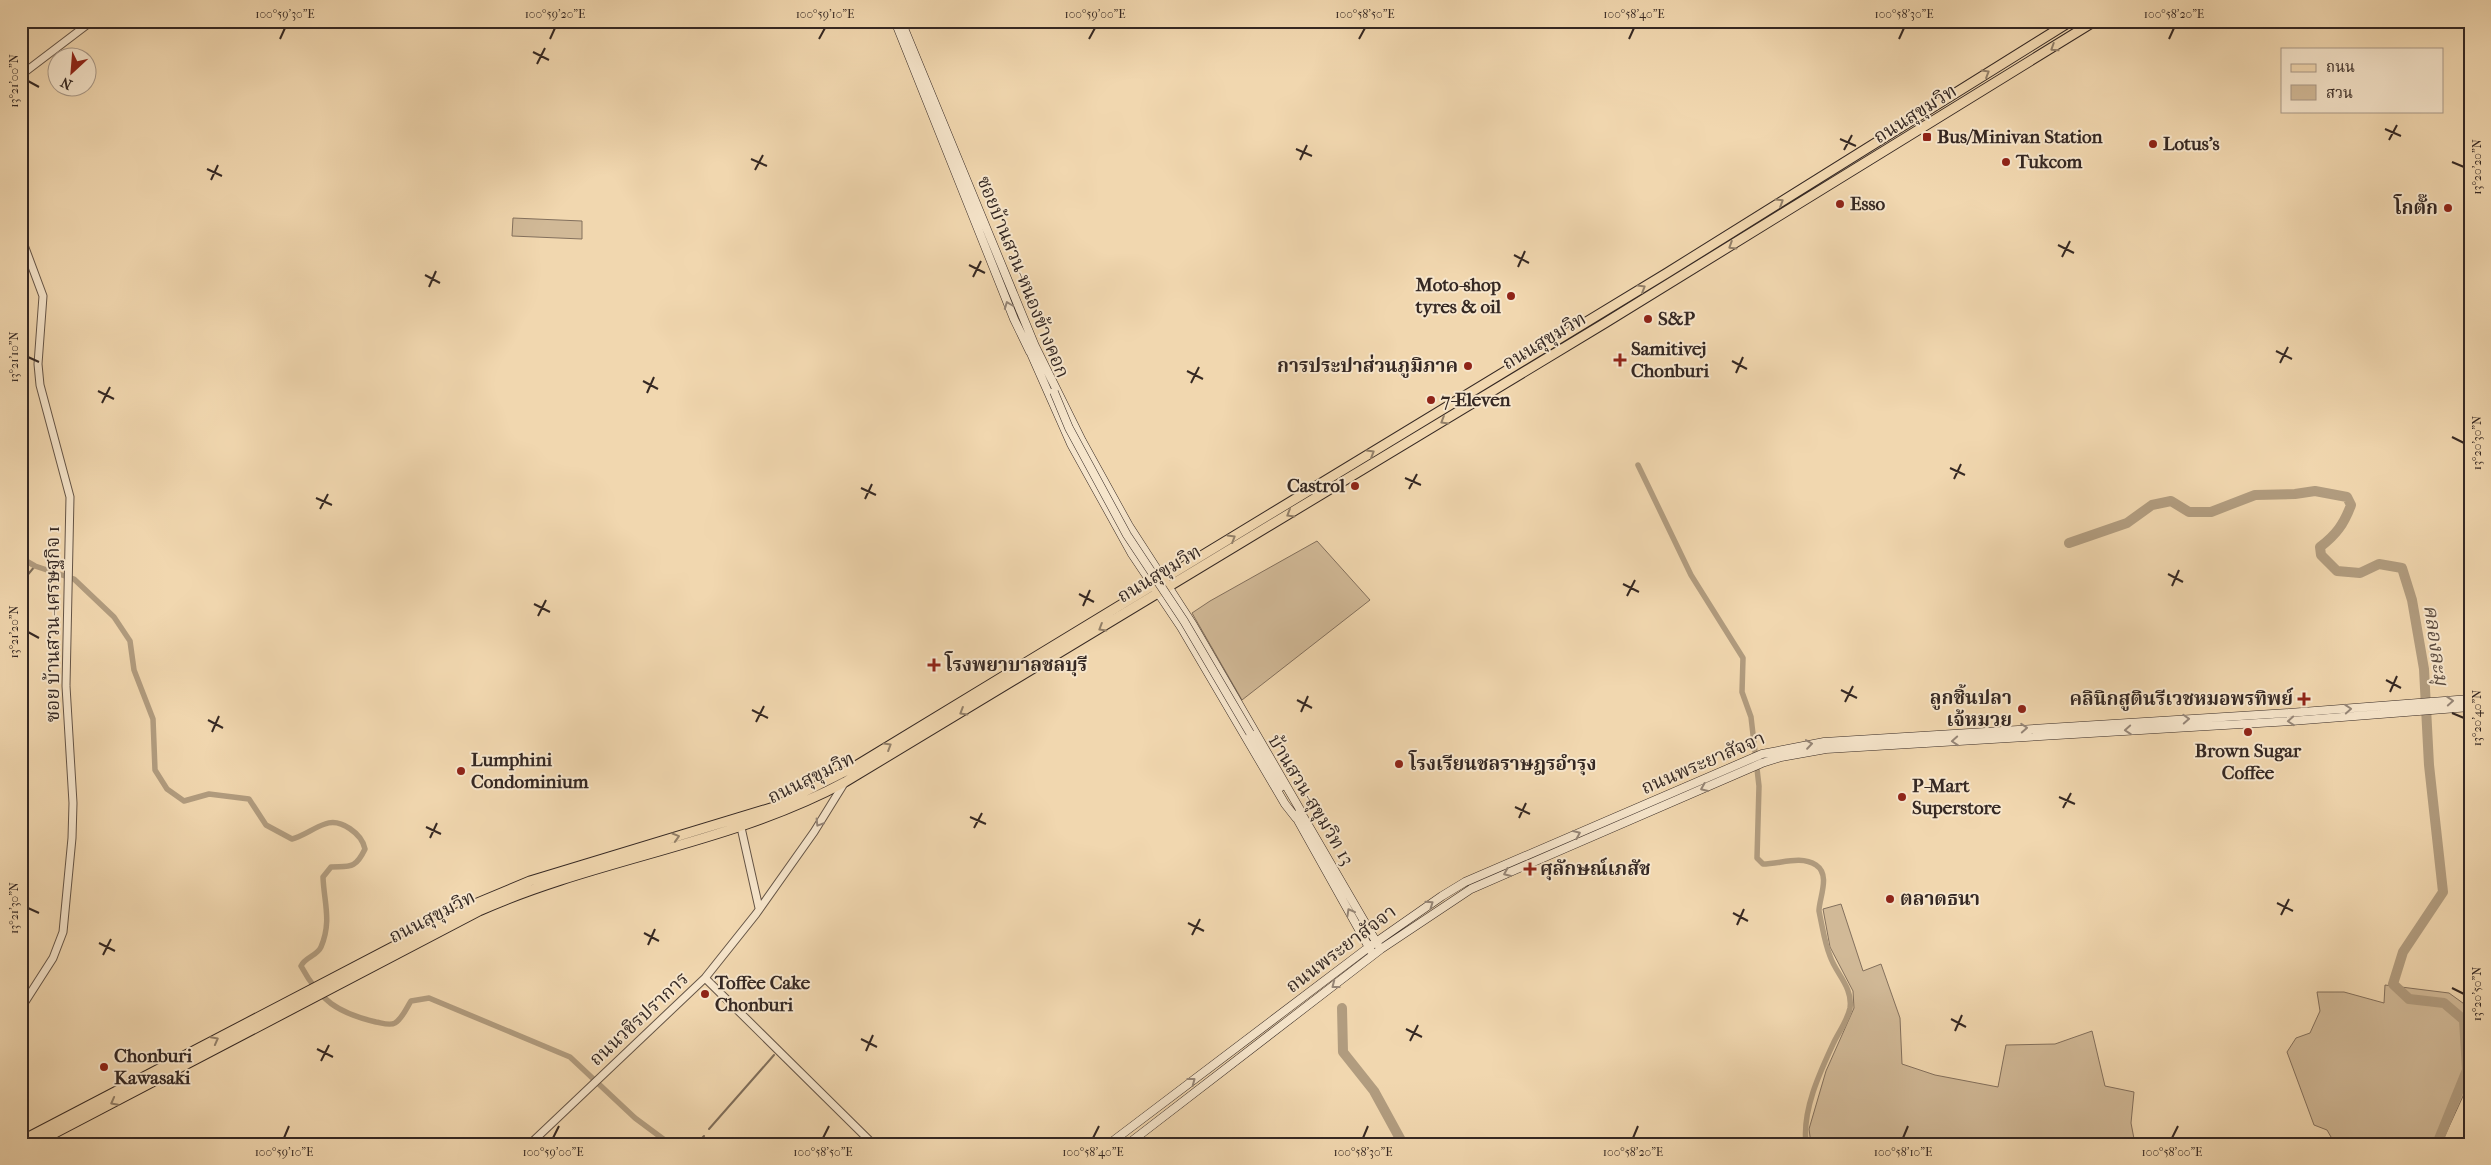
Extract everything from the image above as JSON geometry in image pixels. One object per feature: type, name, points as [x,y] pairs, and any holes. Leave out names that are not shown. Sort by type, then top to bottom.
[{"type":"main road","name":"ซอยบ้านสวน-หนองข้างคอก","points":[[895,21],[1014,319],[1032,348]]},
{"type":"main road","name":"ซอยบ้านสวน-หนองข้างคอก","points":[[901,21],[1032,348],[1069,428],[1127,535],[1184,621],[1250,732]]},
{"type":"main road","name":"ถนนสุขุมวิท","points":[[34,1144],[498,894],[530,881],[583,869],[795,806],[845,782],[2072,21]]},
{"type":"main road","name":"ถนนสุขุมวิท","points":[[1167,583],[1859,167],[2095,21]]},
{"type":"main road","points":[[1853,157],[1859,167]]},
{"type":"main road","points":[[1032,348],[1133,533],[1167,583],[1299,816]]},
{"type":"main road","points":[[1032,348],[1071,444],[1123,538],[1285,804],[1299,816]]},
{"type":"main road","points":[[1123,538],[1133,533]]},
{"type":"main road","name":"ถนนสุขุมวิท","points":[[740,822],[801,795],[854,768],[1156,590]]},
{"type":"main road","name":"ถนนพระยาสัจจา","points":[[2430,706],[2470,699]]},
{"type":"main road","name":"ถนนพระยาสัจจา","points":[[1128,1144],[1381,949],[1471,889],[1762,763],[1781,757],[1826,749],[2430,706],[2470,707]]},
{"type":"main road","name":"ถนนพระยาสัจจา","points":[[1109,1144],[1369,947],[1465,882],[1762,754],[1824,742],[2269,718]]},
{"type":"main road","name":"บ้านสวน-สุขุมวิท 13","points":[[1250,732],[1381,949]]},
{"type":"main road","name":"บ้านสวน-สุขุมวิท 13","points":[[1299,816],[1373,955]]},
{"type":"main road","name":"ถนนสุขุมวิท","points":[[21,1141],[316,992]]},
{"type":"main road","points":[[1282,1013],[1288,1021]]},
{"type":"main road","points":[[1213,1065],[1218,1074]]},
{"type":"main road","points":[[1153,1110],[1157,1121]]},
{"type":"street","points":[[21,75],[92,21]]},
{"type":"street","name":"ซอย บ้านสวน-เศรษฐกิจ 1","points":[[21,237],[43,296],[38,364],[40,385],[70,497],[66,686],[73,802],[72,838],[63,932],[53,958],[21,1008]]},
{"type":"street","name":"ถนนวชิรปราการ","points":[[530,1144],[705,978],[814,832],[845,782]]},
{"type":"street","points":[[740,822],[759,908]]},
{"type":"street","points":[[705,978],[873,1144]]},
{"type":"green space","points":[[513,218],[582,221],[582,239],[512,236]]},
{"type":"green space","points":[[1317,541],[1370,600],[1242,700],[1192,613]]},
{"type":"green space","points":[[1841,904],[1863,971],[1881,964],[1900,1018],[1902,1064],[1935,1075],[1998,1087],[2006,1045],[2055,1044],[2092,1031],[2105,1086],[2134,1092],[2131,1123],[2135,1144],[1811,1144],[1809,1129],[1826,1071],[1854,1008],[1853,991],[1830,947],[1823,909]]},
{"type":"green space","points":[[2385,985],[2449,993],[2467,1006],[2470,1021],[2470,1081],[2441,1144],[2335,1144],[2327,1130],[2314,1125],[2287,1052],[2296,1038],[2310,1033],[2320,1011],[2317,992],[2344,992],[2384,1003]]},
{"type":"waterway","points":[[1638,465],[1691,575],[1743,658],[1742,692],[1751,717],[1759,786],[1757,858],[1763,864],[1797,860],[1810,862],[1816,865],[1823,875],[1824,881],[1819,911],[1826,945],[1833,963],[1847,987],[1850,1008],[1813,1092],[1805,1131],[1806,1144]]},
{"type":"waterway","name":"คลองละมุ","points":[[2069,543],[2127,523],[2152,505],[2171,501],[2189,512],[2211,512],[2255,495],[2295,494],[2315,491],[2347,497],[2351,505],[2339,529],[2320,547],[2321,555],[2337,571],[2360,573],[2379,564],[2402,568],[2412,600],[2424,669],[2429,765],[2443,892],[2403,952],[2393,984],[2409,999],[2444,1003],[2464,1020],[2467,1070],[2437,1144]]},
{"type":"waterway","points":[[21,558],[35,566],[74,579],[114,617],[130,641],[134,670],[153,719],[155,770],[167,789],[184,801],[209,794],[249,799],[266,825],[292,839],[331,823],[344,825],[360,838],[365,849],[358,861],[351,866],[331,867],[323,877],[327,912],[324,938],[317,953],[305,960],[301,966],[323,997],[341,1010],[376,1022],[388,1024],[398,1021],[411,1001],[429,998],[570,1057],[635,1118],[670,1144]]},
{"type":"waterway","points":[[21,583],[35,566]]},
{"type":"waterway","points":[[1342,1008],[1343,1052],[1374,1091],[1403,1144]]},
{"type":"waterway","points":[[709,1129],[774,1055]]},
{"type":"waterway","points":[[697,1144],[704,1136]]},
{"type":"place","name":"Bus/Minivan Station","points":[[1927,137]]},
{"type":"place","name":"Lotus's","points":[[2153,144]]},
{"type":"place","name":"Tukcom","points":[[2006,162]]},
{"type":"place","name":"Esso","points":[[1840,204]]},
{"type":"place","name":"โกตั๊ก","points":[[2448,208]]},
{"type":"place","name":"Moto-shop tyres & oil","points":[[1511,296]]},
{"type":"place","name":"S&P","points":[[1648,319]]},
{"type":"place","name":"Samitivej Chonburi","points":[[1620,360]]},
{"type":"place","name":"การประปาส่วนภูมิภาค","points":[[1468,366]]},
{"type":"place","name":"7-Eleven","points":[[1431,400]]},
{"type":"place","name":"Castrol","points":[[1355,486]]},
{"type":"place","name":"โรงพยาบาลชลบุรี","points":[[934,665]]},
{"type":"place","name":"คลินิกสูตินรีเวชหมอพรทิพย์","points":[[2304,699]]},
{"type":"place","name":"ลูกชิ้นปลา เจ้หมวย","points":[[2022,709]]},
{"type":"place","name":"Brown Sugar Coffee","points":[[2248,732]]},
{"type":"place","name":"โรงเรียนชลราษฎรอำรุง","points":[[1399,764]]},
{"type":"place","name":"Lumphini Condominium","points":[[461,771]]},
{"type":"place","name":"P-Mart Superstore","points":[[1902,797]]},
{"type":"place","name":"ศุลักษณ์เภสัช","points":[[1530,869]]},
{"type":"place","name":"ตลาดธนา","points":[[1890,899]]},
{"type":"place","name":"Toffee Cake Chonburi","points":[[705,994]]},
{"type":"place","name":"Chonburi Kawasaki","points":[[104,1067]]}]
